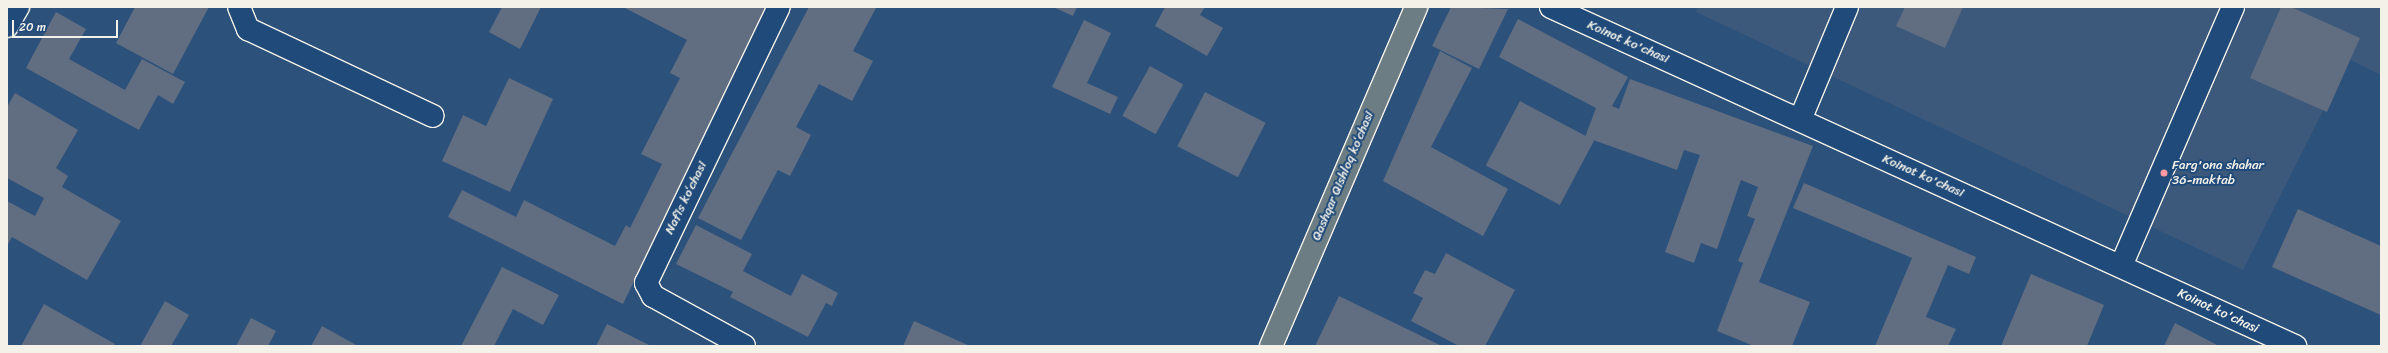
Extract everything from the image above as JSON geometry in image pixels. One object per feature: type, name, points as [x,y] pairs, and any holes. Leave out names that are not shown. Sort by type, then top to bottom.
[{"type":"main road","name":"Qashqar Qishloq koʻchasi","points":[[1271,346],[1413,8]]},
{"type":"street","points":[[7,26],[18,7]]},
{"type":"street","points":[[239,7],[248,29],[433,116]]},
{"type":"street","name":"Nafis koʻchasi","points":[[744,346],[653,296],[646,283],[779,7]]},
{"type":"street","name":"Koinot ko'chasi","points":[[1551,7],[2295,346]]},
{"type":"street","points":[[1800,120],[1848,7]]},
{"type":"street","points":[[2121,266],[2233,7]]},
{"type":"shaded area","name":"Farg'ona shahar 36-maktab","points":[[1698,7],[2381,7],[2381,75],[2349,59],[2243,270],[1696,12]]},
{"type":"building","points":[[135,7],[209,7],[173,74],[116,43]]},
{"type":"building","points":[[502,7],[541,7],[520,49],[489,32]]},
{"type":"building","points":[[623,7],[768,7],[623,304],[448,217],[462,190],[516,217],[524,200],[615,246],[626,225],[630,228],[662,164],[641,154],[680,78],[670,73],[687,40]]},
{"type":"building","points":[[809,7],[876,8],[853,51],[873,61],[852,101],[819,84],[796,127],[811,135],[790,176],[778,170],[741,240],[698,218]]},
{"type":"building","points":[[1053,7],[1077,7],[1073,16]]},
{"type":"building","points":[[1165,7],[1205,7],[1200,15],[1223,28],[1207,56],[1155,26]]},
{"type":"building","points":[[1451,7],[1508,9],[1479,69],[1432,46]]},
{"type":"building","points":[[1905,7],[1963,7],[1945,48],[1896,26]]},
{"type":"building","points":[[2281,7],[2291,7],[2360,38],[2327,112],[2250,78]]},
{"type":"building","points":[[56,12],[86,29],[69,59],[125,90],[142,59],[185,82],[173,104],[158,95],[139,130],[26,68]]},
{"type":"building","points":[[1518,19],[1628,77],[1612,106],[1619,109],[1630,79],[1813,146],[1759,282],[1810,302],[1792,346],[1754,346],[1717,331],[1743,263],[1738,261],[1755,219],[1747,216],[1758,187],[1741,180],[1717,249],[1701,243],[1694,263],[1665,252],[1700,155],[1684,150],[1677,170],[1585,137],[1596,108],[1499,57]]},
{"type":"building","points":[[1084,20],[1111,33],[1087,83],[1118,97],[1110,114],[1052,87]]},
{"type":"building","points":[[1440,51],[1472,68],[1431,147],[1508,189],[1483,236],[1383,181]]},
{"type":"building","points":[[1150,66],[1183,84],[1156,134],[1122,116]]},
{"type":"building","points":[[509,78],[553,99],[510,192],[442,161],[463,115],[486,126]]},
{"type":"building","points":[[1205,92],[1266,123],[1238,177],[1177,146]]},
{"type":"building","points":[[15,93],[78,130],[56,168],[68,176],[62,187],[121,221],[87,280],[12,237],[7,246],[7,201],[35,216],[44,198],[7,178],[7,107]]},
{"type":"building","points":[[1520,101],[1594,140],[1560,205],[1486,165]]},
{"type":"building","points":[[1804,183],[1976,257],[1969,274],[1948,265],[1926,317],[1956,329],[1948,346],[1875,346],[1912,258],[1793,208]]},
{"type":"building","points":[[2298,209],[2381,246],[2381,315],[2272,267]]},
{"type":"building","points":[[696,225],[752,254],[743,271],[791,296],[802,274],[838,293],[832,306],[826,303],[808,337],[730,297],[733,292],[676,264]]},
{"type":"building","points":[[1446,253],[1515,290],[1485,346],[1459,346],[1411,321],[1423,298],[1413,293],[1425,270],[1435,274]]},
{"type":"building","points":[[502,267],[559,295],[543,325],[513,309],[494,346],[461,346]]},
{"type":"building","points":[[2031,274],[2104,305],[2087,346],[2001,346]]},
{"type":"building","points":[[1339,296],[1442,346],[1315,346]]},
{"type":"building","points":[[165,301],[189,315],[171,346],[140,346]]},
{"type":"building","points":[[44,304],[115,344],[113,346],[21,346]]},
{"type":"building","points":[[251,318],[276,331],[268,346],[236,346]]},
{"type":"building","points":[[914,321],[970,346],[903,346]]},
{"type":"building","points":[[2175,323],[2219,346],[2164,346]]},
{"type":"building","points":[[607,324],[651,346],[596,346]]},
{"type":"building","points":[[322,326],[358,346],[311,346]]},
{"type":"place","name":"Farg'ona shahar 36-maktab","points":[[2164,173]]}]
